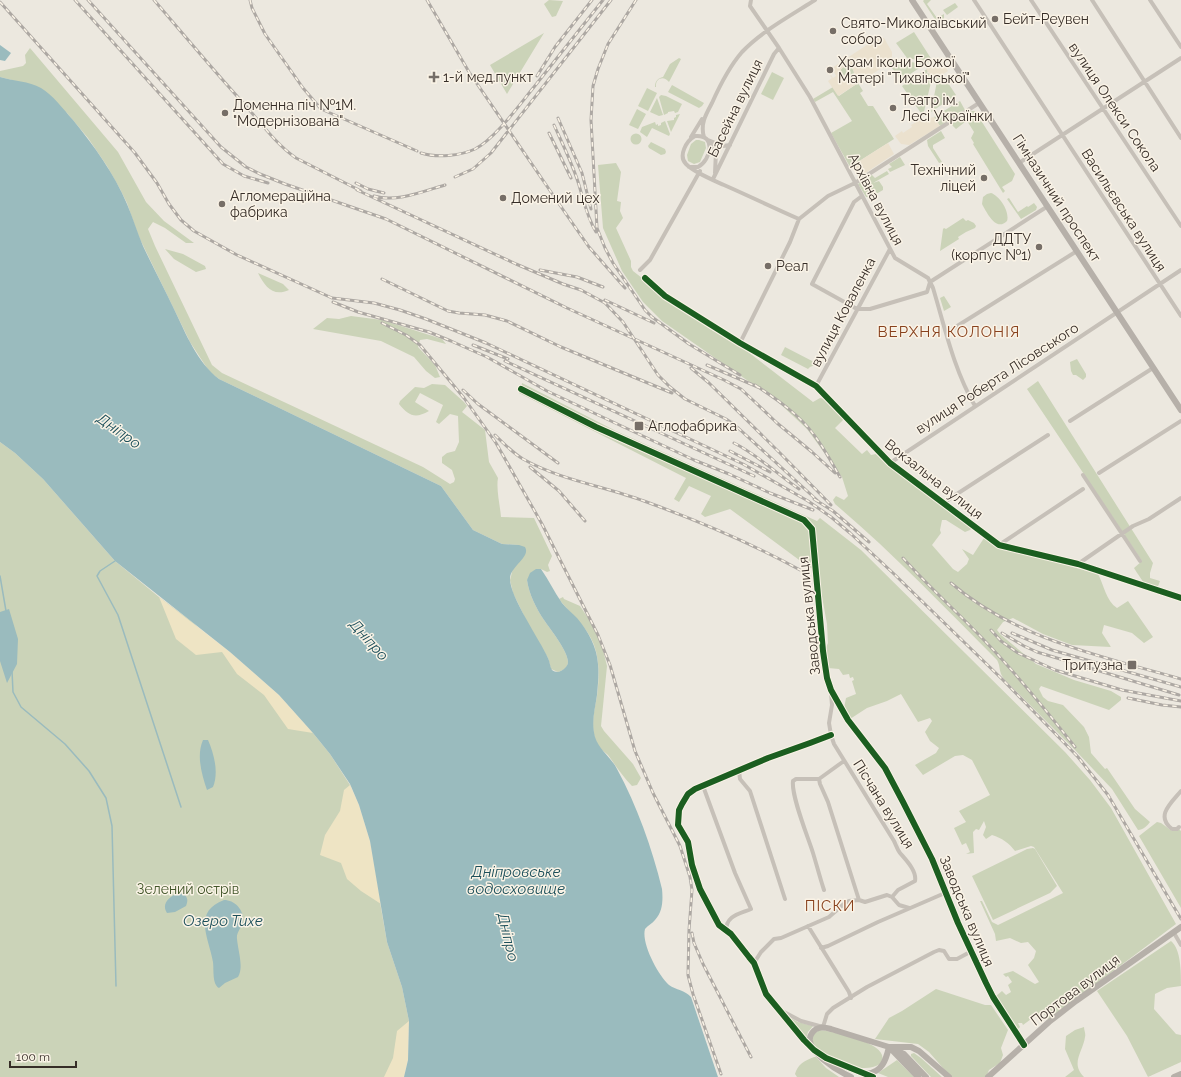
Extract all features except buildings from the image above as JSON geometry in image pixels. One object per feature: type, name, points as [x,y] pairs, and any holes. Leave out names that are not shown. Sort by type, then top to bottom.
[{"type":"main road","name":"Гімназичний проспект","points":[[912,0],[1181,410]]},
{"type":"main road","name":"Портова вулиця","points":[[988,1077],[1049,1022],[1076,1001],[1181,927]]},
{"type":"main road","points":[[851,1077],[834,1069],[814,1050],[809,1039],[811,1034],[818,1028],[823,1027],[840,1031],[889,1047],[904,1054],[926,1077]]},
{"type":"main road","points":[[814,1050],[835,1063],[870,1076],[884,1064],[889,1047]]},
{"type":"main road","points":[[889,1047],[918,1077]]},
{"type":"main road","points":[[889,1047],[911,1047],[920,1051],[948,1077]]},
{"type":"main road","points":[[1174,1077],[1181,1074]]},
{"type":"street","name":"Архівна вулиця","points":[[751,0],[750,6],[810,97],[895,258],[921,272],[928,278],[933,288],[960,378],[974,406]]},
{"type":"street","points":[[640,270],[650,260],[705,162],[710,149],[702,127],[724,77],[742,52],[767,32],[814,0]]},
{"type":"street","name":"Васильєвська вулиця","points":[[974,0],[1181,316]]},
{"type":"street","name":"вулиця Олекси Сокола","points":[[1031,0],[1181,226]]},
{"type":"street","points":[[1092,0],[1181,138]]},
{"type":"street","points":[[1150,0],[1181,47]]},
{"type":"street","name":"Басейна вулиця","points":[[713,179],[774,54],[779,48]]},
{"type":"street","points":[[1019,163],[1181,58]]},
{"type":"street","points":[[740,343],[790,242],[799,220],[828,196],[855,183],[979,103]]},
{"type":"street","points":[[708,111],[688,142],[683,155],[685,164],[799,220]]},
{"type":"street","points":[[688,142],[695,136],[723,146],[730,145]]},
{"type":"street","points":[[707,141],[716,151],[715,172],[713,179]]},
{"type":"street","points":[[689,166],[698,167],[705,162]]},
{"type":"street","points":[[862,196],[854,202],[812,284],[857,309],[870,309],[927,292],[930,282],[1048,206]]},
{"type":"street","name":"вулиця Коваленка","points":[[816,386],[890,249]]},
{"type":"street","points":[[946,333],[1077,250]]},
{"type":"street","name":"вулиця Роберта Лісовського","points":[[890,463],[1181,270]]},
{"type":"street","name":"Вокзальна вулиця","points":[[645,278],[665,296],[740,343],[816,386],[890,463],[999,545],[1078,564],[1181,598]]},
{"type":"street","points":[[1070,421],[1153,368]]},
{"type":"street","name":"Заводська вулиця","points":[[521,389],[596,427],[804,520],[812,530],[823,651],[827,678],[831,690],[848,720],[885,768],[932,858],[970,952],[993,997],[1024,1044]]},
{"type":"street","points":[[1099,473],[1181,422]]},
{"type":"street","points":[[943,503],[1048,435]]},
{"type":"street","points":[[1083,475],[1140,561]]},
{"type":"street","points":[[999,545],[1083,489]]},
{"type":"street","points":[[1078,564],[1133,526],[1181,498]]},
{"type":"street","name":"Пісчана вулиця","points":[[831,690],[832,705],[829,723],[831,735],[844,761],[854,775],[899,852],[908,861],[915,876],[916,880],[914,882],[898,890],[892,897]]},
{"type":"street","points":[[814,1050],[766,994],[754,964],[731,934],[719,925],[700,889],[692,865],[688,842],[678,825],[679,810],[688,794],[695,789],[768,758],[810,744],[831,735]]},
{"type":"street","points":[[824,890],[814,854],[794,797],[792,785],[793,781],[796,779],[819,779],[844,761]]},
{"type":"street","points":[[739,771],[740,779],[750,791],[784,899]]},
{"type":"street","points":[[819,779],[828,802],[859,900]]},
{"type":"street","points":[[703,786],[735,873],[751,909],[729,919],[726,931]]},
{"type":"street","points":[[1179,827],[1177,829],[1172,829],[1166,825],[1164,813],[1181,791]]},
{"type":"street","points":[[821,948],[945,893]]},
{"type":"street","points":[[754,964],[761,952],[774,939],[781,938],[829,917],[845,903],[853,900],[864,902],[887,895],[892,897],[899,905],[909,908]]},
{"type":"street","points":[[808,926],[849,992],[851,998]]},
{"type":"street","points":[[1174,933],[1181,944]]},
{"type":"street","points":[[778,1009],[801,1021],[823,1027],[829,1010],[939,950],[944,951],[948,958],[952,960],[970,952]]},
{"type":"green space","points":[[549,0],[563,1],[556,16],[552,17],[544,4]]},
{"type":"green space","points":[[931,0],[927,4],[937,18],[944,14],[944,20],[938,24],[923,1]]},
{"type":"green space","points":[[955,3],[958,7],[947,15],[943,10]]},
{"type":"green space","points":[[914,32],[932,60],[929,62],[907,58],[896,43]]},
{"type":"green space","points":[[544,33],[507,94],[490,65]]},
{"type":"green space","points":[[30,48],[118,152],[146,202],[164,221],[194,243],[186,243],[165,228],[153,222],[148,229],[212,365],[222,373],[423,467],[450,484],[454,482],[455,479],[452,470],[442,463],[442,457],[447,453],[455,451],[459,442],[458,416],[450,414],[439,424],[436,422],[443,405],[420,393],[415,402],[429,411],[420,415],[412,415],[399,404],[400,401],[415,387],[424,388],[432,384],[445,385],[464,402],[467,406],[462,412],[485,430],[489,462],[498,478],[501,517],[534,518],[552,556],[548,565],[550,571],[547,572],[541,569],[527,580],[531,596],[536,606],[565,652],[568,662],[564,669],[558,672],[551,669],[548,658],[531,630],[513,593],[510,580],[519,545],[502,544],[473,530],[441,486],[219,379],[211,373],[190,342],[138,235],[127,203],[120,189],[107,166],[88,138],[67,113],[12,80],[0,77],[0,71],[23,66],[26,63],[25,55]]},
{"type":"green space","points":[[679,58],[681,59],[669,82],[660,78],[663,77],[670,64]]},
{"type":"green space","points":[[893,59],[924,65],[901,80],[889,64]]},
{"type":"green space","points":[[847,66],[852,68],[854,73],[852,78],[847,80],[842,78],[840,73],[842,68]]},
{"type":"green space","points":[[927,69],[928,74],[929,73],[932,78],[923,116],[902,86]]},
{"type":"green space","points":[[772,72],[784,78],[773,100],[761,94]]},
{"type":"green space","points":[[942,74],[956,95],[931,112],[938,76]]},
{"type":"green space","points":[[858,83],[863,91],[860,93],[868,106],[873,106],[894,139],[850,167],[831,133],[852,121],[833,92],[815,102],[813,99],[833,87],[839,96]]},
{"type":"green space","points":[[672,85],[704,103],[699,108],[668,92]]},
{"type":"green space","points":[[647,88],[657,93],[648,111],[638,106]]},
{"type":"green space","points":[[661,95],[682,104],[678,112],[668,112],[664,115],[659,97]]},
{"type":"green space","points":[[657,98],[663,115],[659,116],[650,112]]},
{"type":"green space","points":[[960,101],[965,110],[940,126],[934,117]]},
{"type":"green space","points":[[637,109],[646,114],[638,129],[629,125]]},
{"type":"green space","points":[[971,111],[975,111],[1015,174],[1012,181],[1002,187],[1005,191],[1003,193],[973,144],[974,143],[971,138],[974,132],[964,116]]},
{"type":"green space","points":[[680,114],[671,132],[667,121],[674,120],[676,115]]},
{"type":"green space","points":[[962,117],[965,122],[956,129],[951,124]]},
{"type":"green space","points":[[665,121],[670,134],[669,136],[652,128],[647,137],[640,132],[642,127],[655,122],[658,126]]},
{"type":"green space","points":[[941,131],[945,138],[933,145],[933,148],[942,162],[939,163],[928,146],[927,140]]},
{"type":"green space","points":[[636,133],[640,135],[642,139],[640,143],[636,145],[632,143],[630,139],[632,135]]},
{"type":"green space","points":[[696,140],[705,142],[706,148],[700,162],[694,164],[688,161],[687,155],[691,144]]},
{"type":"green space","points":[[651,142],[665,149],[665,154],[661,155],[649,148],[648,146]]},
{"type":"green space","points":[[900,157],[905,165],[890,172],[888,169],[892,167],[889,164]]},
{"type":"green space","points":[[616,163],[621,172],[617,201],[621,202],[620,211],[623,218],[616,228],[631,261],[633,271],[657,292],[710,329],[739,345],[813,402],[820,398],[825,399],[844,419],[835,428],[862,454],[867,450],[871,455],[876,454],[972,528],[965,532],[946,520],[942,520],[940,530],[941,533],[932,545],[953,569],[958,572],[967,564],[969,559],[962,549],[973,555],[984,538],[1001,547],[1098,574],[1113,605],[1117,608],[1128,601],[1153,637],[1144,643],[1132,633],[1104,625],[1102,633],[1111,647],[1072,645],[1043,634],[1013,618],[1003,622],[997,630],[1036,664],[1074,680],[1111,691],[1121,697],[1121,700],[1109,710],[1041,686],[1039,689],[1043,697],[1048,701],[1063,705],[1084,727],[1089,737],[1091,753],[1105,769],[1107,768],[1135,809],[1150,822],[1145,828],[1138,830],[1112,789],[1004,679],[997,660],[897,560],[835,504],[833,500],[836,496],[844,500],[848,496],[842,477],[807,429],[777,401],[662,321],[643,302],[622,271],[603,228],[598,165]]},
{"type":"green space","points":[[887,171],[889,174],[873,183],[879,181],[883,187],[883,190],[871,197],[866,197],[858,184],[872,175],[875,178]]},
{"type":"green space","points":[[991,193],[998,197],[1006,209],[1008,217],[1007,221],[1003,224],[996,223],[992,220],[982,204],[983,197]]},
{"type":"green space","points":[[1009,198],[1018,212],[1034,203],[1037,207],[1036,210],[1021,219],[1007,199]]},
{"type":"green space","points":[[963,218],[966,221],[968,220],[974,223],[976,226],[975,228],[958,237],[959,239],[940,251],[943,229],[946,229]]},
{"type":"green space","points":[[165,249],[183,254],[205,266],[206,269],[196,272],[174,259]]},
{"type":"green space","points":[[258,273],[283,284],[289,290],[278,292],[270,289]]},
{"type":"green space","points":[[944,296],[951,307],[944,311],[940,298]]},
{"type":"green space","points":[[351,316],[382,320],[442,339],[446,344],[427,339],[420,340],[418,347],[435,365],[440,377],[435,378],[426,371],[414,357],[381,341],[313,329],[327,318],[339,319]]},
{"type":"green space","points":[[785,347],[816,363],[815,365],[808,369],[781,355]]},
{"type":"green space","points":[[1077,359],[1086,374],[1086,377],[1083,380],[1076,375],[1073,375],[1071,371],[1070,362]]},
{"type":"green space","points":[[1038,381],[1153,563],[1150,578],[1160,581],[1157,589],[1146,588],[1134,568],[1142,561],[1027,389]]},
{"type":"green space","points":[[522,383],[616,431],[817,521],[820,518],[861,550],[1065,752],[1090,780],[1111,808],[1176,924],[1048,1020],[1042,1011],[1023,1025],[1022,1023],[1018,1023],[1020,1027],[1017,1030],[996,996],[1002,991],[1006,995],[1011,992],[1008,985],[1012,982],[1008,976],[1006,977],[1003,974],[1013,971],[1035,984],[1039,982],[1028,965],[1034,958],[1036,951],[1028,942],[1021,943],[1010,938],[996,941],[995,934],[980,901],[982,901],[992,922],[998,925],[1063,893],[1034,847],[1031,846],[1015,851],[1005,841],[996,836],[992,835],[986,839],[983,835],[986,827],[984,821],[979,830],[976,829],[973,832],[974,853],[966,854],[970,852],[966,843],[962,845],[954,828],[966,822],[959,811],[990,795],[972,760],[963,755],[955,756],[923,775],[915,765],[936,753],[939,748],[930,741],[925,732],[932,721],[930,718],[918,722],[901,694],[867,708],[850,719],[844,708],[846,698],[856,694],[852,681],[854,680],[853,677],[850,678],[849,674],[843,675],[839,669],[828,668],[825,650],[828,643],[827,624],[817,569],[810,568],[730,509],[705,517],[701,514],[711,496],[689,486],[679,502],[674,499],[686,478],[519,393]]},
{"type":"green space","name":"Зелений острів","points":[[0,442],[15,453],[43,479],[115,561],[191,621],[313,733],[330,754],[350,785],[375,874],[387,942],[402,987],[409,1021],[404,1077],[0,1077]]},
{"type":"green space","points":[[563,597],[564,599],[580,606],[601,642],[607,666],[601,726],[633,764],[641,778],[637,785],[632,786],[629,783],[596,741],[593,722],[599,677],[596,651],[587,632],[559,599]]},
{"type":"green space","points":[[1157,822],[1161,823],[1172,831],[1179,829],[1181,831],[1181,908],[1139,836]]},
{"type":"green space","points":[[1033,848],[1057,886],[1050,893],[993,920],[972,876],[1027,849]]},
{"type":"green space","points":[[1171,941],[1177,949],[1179,955],[1181,986],[1167,988],[1155,994],[1154,1009],[1176,1034],[1181,1035],[1181,1062],[1148,1077],[1127,1036],[1097,991]]},
{"type":"green space","points":[[936,989],[985,1005],[991,1005],[1008,1030],[1001,1048],[1003,1055],[1000,1063],[989,1070],[986,1077],[951,1077],[929,1052],[918,1044],[875,1039],[889,1018]]},
{"type":"green space","points":[[789,1017],[798,1022],[813,1026],[808,1032],[806,1039],[788,1018]]},
{"type":"green space","points":[[1084,1027],[1085,1036],[1078,1057],[1078,1067],[1084,1077],[1065,1077],[1074,1070],[1065,1049],[1066,1036],[1075,1030]]},
{"type":"green space","points":[[820,1030],[855,1038],[873,1045],[882,1055],[880,1064],[864,1068],[854,1067],[826,1055],[813,1044],[812,1037]]},
{"type":"green space","points":[[914,1053],[942,1077],[931,1077],[911,1056],[911,1054]]},
{"type":"green space","points":[[816,1057],[826,1068],[839,1077],[797,1077],[795,1074],[800,1065]]},
{"type":"green space","points":[[897,1060],[914,1077],[888,1077],[878,1073]]},
{"type":"sand","points":[[159,597],[230,652],[279,695],[313,733],[288,729],[264,695],[237,674],[222,652],[196,655],[176,639]]},
{"type":"sand","points":[[350,785],[359,805],[370,841],[381,904],[361,891],[347,879],[341,863],[320,855],[325,835],[340,811],[344,790]]},
{"type":"sand","points":[[409,1021],[408,1060],[404,1077],[384,1077],[393,1058],[397,1031]]},
{"type":"shaded area","points":[[879,37],[884,38],[892,52],[892,57],[889,60],[891,62],[838,96],[828,81],[832,78],[830,76],[831,75],[833,78],[836,76],[832,68]],"holes":[[[846,66],[852,68],[854,72],[853,76],[848,80],[843,79],[840,74],[841,69]]]},
{"type":"shaded area","points":[[940,59],[948,71],[934,80],[926,69]]},
{"type":"shaded area","points":[[934,117],[940,126],[909,145],[901,144],[895,136],[902,131],[903,133],[912,127],[911,125],[918,121]]},
{"type":"shaded area","points":[[888,143],[894,154],[861,176],[853,165]]},
{"type":"water","points":[[0,45],[11,53],[5,61],[0,60]]},
{"type":"water","name":"Дніпровське водосховище","points":[[0,77],[31,84],[50,94],[73,120],[96,150],[122,193],[143,246],[188,338],[198,356],[211,372],[219,379],[441,486],[473,530],[502,544],[519,545],[525,547],[526,551],[523,558],[511,574],[511,586],[519,606],[544,650],[552,670],[555,672],[561,671],[567,666],[567,657],[562,646],[533,601],[527,580],[530,573],[536,569],[541,569],[562,603],[581,623],[591,640],[596,651],[597,658],[598,683],[593,721],[595,737],[599,746],[614,765],[631,798],[649,843],[662,889],[660,913],[658,917],[645,929],[644,935],[648,950],[660,974],[669,985],[691,997],[718,1077],[404,1077],[408,1060],[409,1021],[402,987],[387,942],[370,841],[359,805],[350,784],[330,754],[279,695],[230,652],[115,561],[43,479],[15,453],[0,442]]},
{"type":"water","points":[[9,609],[18,639],[17,664],[7,683],[0,661],[0,612]]},
{"type":"water","points":[[203,740],[208,740],[214,757],[216,769],[213,787],[207,790],[200,759]]},
{"type":"water","points":[[178,893],[184,894],[186,897],[186,906],[175,912],[167,913],[165,910],[165,904]]},
{"type":"water","name":"Озеро Тихе","points":[[224,900],[228,900],[238,906],[243,917],[242,926],[237,937],[241,969],[238,977],[225,983],[219,988],[214,980],[213,962],[206,935],[205,919],[208,911],[214,905]]},
{"type":"waterway","points":[[115,561],[100,571],[97,576],[118,615],[181,807]]},
{"type":"waterway","points":[[0,576],[6,611]]},
{"type":"waterway","points":[[12,671],[13,692],[21,707],[65,744],[89,771],[106,798],[112,826],[116,986]]},
{"type":"railway","points":[[75,0],[223,164],[244,176],[268,183]]},
{"type":"railway","points":[[88,0],[221,147],[246,167],[285,184],[386,219],[567,308],[724,380],[741,389],[777,423],[835,473]]},
{"type":"railway","points":[[154,0],[269,133],[282,146],[296,158],[361,191]]},
{"type":"railway","points":[[250,0],[252,8],[265,34],[303,88],[321,109],[417,151]]},
{"type":"railway","points":[[427,0],[469,72],[566,214],[589,247],[625,288]]},
{"type":"railway","points":[[537,76],[555,47],[592,0]]},
{"type":"railway","points":[[421,153],[427,155],[448,156],[475,149],[483,144],[499,129],[603,0]]},
{"type":"railway","points":[[455,177],[473,169],[491,153],[611,0]]},
{"type":"railway","points":[[636,0],[608,44],[593,86],[591,120],[597,228],[613,263],[645,310],[652,317],[689,344],[740,375]]},
{"type":"railway","points":[[0,2],[135,153],[181,220],[194,231],[237,255],[332,298],[374,303],[400,310],[486,343],[743,464],[808,501],[831,517],[893,573],[1003,680],[1078,757],[1108,795],[1181,919]]},
{"type":"railway","points":[[558,118],[582,173],[591,209]]},
{"type":"railway","points":[[554,125],[574,170],[588,215],[596,232]]},
{"type":"railway","points":[[549,133],[571,178]]},
{"type":"railway","points":[[356,183],[368,189],[384,193]]},
{"type":"railway","points":[[374,196],[383,198],[401,197],[445,185]]},
{"type":"railway","points":[[357,190],[516,264],[581,290],[605,303],[623,322],[658,375],[670,387],[685,399],[726,419],[736,426],[819,502]]},
{"type":"railway","points":[[540,270],[577,277],[603,287]]},
{"type":"railway","points":[[382,279],[448,311],[485,315],[507,321],[561,347],[672,393]]},
{"type":"railway","points":[[605,300],[654,323]]},
{"type":"railway","points":[[333,302],[358,312],[429,332],[451,341],[487,357],[547,391],[694,460],[813,510]]},
{"type":"railway","points":[[382,323],[406,335],[420,345],[464,398],[496,443],[542,524],[598,635],[610,665],[635,751],[653,793],[680,846],[690,877],[692,890],[688,975],[693,994],[721,1074]]},
{"type":"railway","points":[[473,345],[508,359]]},
{"type":"railway","points":[[505,361],[754,476]]},
{"type":"railway","points":[[707,365],[760,388]]},
{"type":"railway","points":[[691,368],[709,383],[831,505]]},
{"type":"railway","points":[[755,385],[787,407],[802,421],[821,445],[840,477]]},
{"type":"railway","points":[[463,390],[478,404],[558,463]]},
{"type":"railway","points":[[495,435],[516,454],[537,466],[567,478],[629,496],[685,516],[744,542],[802,571]]},
{"type":"railway","points":[[734,443],[759,459],[799,489]]},
{"type":"railway","points":[[730,451],[770,472]]},
{"type":"railway","points":[[530,467],[559,491],[585,521]]},
{"type":"railway","points":[[814,499],[833,511],[869,542]]},
{"type":"railway","points":[[903,558],[1006,664],[1042,705],[1075,747]]},
{"type":"railway","points":[[951,583],[976,602],[1031,632],[1090,653],[1181,679]]},
{"type":"railway","points":[[991,630],[1001,641],[1018,653],[1055,670],[1122,690],[1181,701]]},
{"type":"railway","points":[[1002,633],[1037,652],[1179,695]]},
{"type":"railway","points":[[1012,633],[1052,650],[1181,687]]},
{"type":"railway","points":[[1128,698],[1162,705],[1181,707]]},
{"type":"railway","points":[[692,933],[694,943],[703,964],[751,1057]]},
{"type":"cycle path","points":[[645,278],[665,296],[740,343],[816,386],[890,463],[999,545],[1078,564],[1181,598]]},
{"type":"cycle path","points":[[521,389],[596,427],[804,520],[812,529],[823,651],[827,678],[831,690],[848,720],[885,768],[932,859],[958,923],[993,997],[1024,1045]]},
{"type":"cycle path","points":[[831,735],[768,758],[695,789],[688,794],[679,810],[678,825],[688,842],[692,865],[700,889],[719,925],[731,934],[754,963],[766,994],[814,1050],[826,1058],[873,1077]]},
{"type":"place","name":"Бейт-Реувен","points":[[995,19]]},
{"type":"place","name":"Свято-Миколаївський собор","points":[[833,31]]},
{"type":"place","name":"Храм ікони Божої Матері \"Тихвінської\"","points":[[830,70]]},
{"type":"place","name":"1-й мед.пункт","points":[[434,77]]},
{"type":"place","name":"Театр ім. Лесі Українки","points":[[893,108]]},
{"type":"place","name":"Доменна піч №1М. \"Модернізована\"","points":[[225,113]]},
{"type":"place","name":"Технічний ліцей","points":[[984,178]]},
{"type":"place","name":"Домений цех","points":[[503,198]]},
{"type":"place","name":"Агломераційна фабрика","points":[[222,204]]},
{"type":"place","name":"ДДТУ (корпус №1)","points":[[1039,247]]},
{"type":"place","name":"Реал","points":[[768,266]]},
{"type":"place","name":"Аглофабрика","points":[[639,426]]},
{"type":"place","name":"Тритузна","points":[[1132,665]]},
{"type":"district","name":"ВЕРХНЯ КОЛОНІЯ","points":[[949,332]]},
{"type":"district","name":"ПІСКИ","points":[[830,906]]},
{"type":"water label","name":"Дніпро","points":[[119,431]]},
{"type":"water label","name":"Дніпро","points":[[369,640]]},
{"type":"water label","name":"Дніпро","points":[[508,937]]}]
